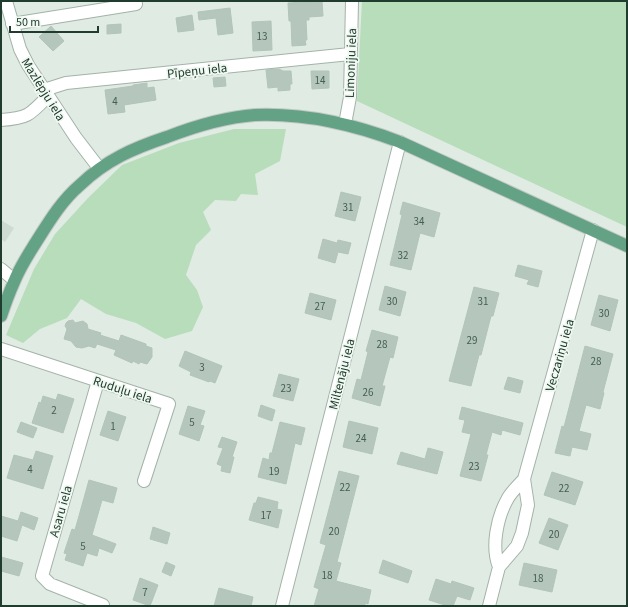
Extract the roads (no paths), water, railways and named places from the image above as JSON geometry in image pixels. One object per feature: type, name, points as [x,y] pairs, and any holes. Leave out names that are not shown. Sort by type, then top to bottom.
[{"type":"main road","points":[[1,316],[14,280],[50,220],[79,185],[99,168],[136,147],[194,127],[254,115],[318,119],[345,124],[380,134],[627,246]]},
{"type":"street","name":"Mazlēpju iela","points":[[6,1],[20,49],[28,65],[76,138],[99,168]]},
{"type":"street","name":"Limoniju iela","points":[[345,124],[350,97],[352,1]]},
{"type":"street","points":[[12,24],[136,4]]},
{"type":"street","name":"Pīpeņu iela","points":[[46,93],[66,83],[350,54]]},
{"type":"street","points":[[1,120],[17,119],[30,114],[46,93]]},
{"type":"street","name":"Miltenāju iela","points":[[282,606],[400,142]]},
{"type":"street","name":"Veczariņu iela","points":[[489,606],[500,567],[517,546],[522,533],[528,505],[524,479],[593,230]]},
{"type":"street","points":[[1,269],[14,280]]},
{"type":"street","name":"Ruduļu iela","points":[[1,349],[169,404],[144,481]]},
{"type":"street","name":"Asaru iela","points":[[98,381],[42,576],[50,584],[103,605]]},
{"type":"street","name":"Veczariņu iela","points":[[500,567],[496,557],[496,540],[500,516],[508,498],[524,479]]}]
